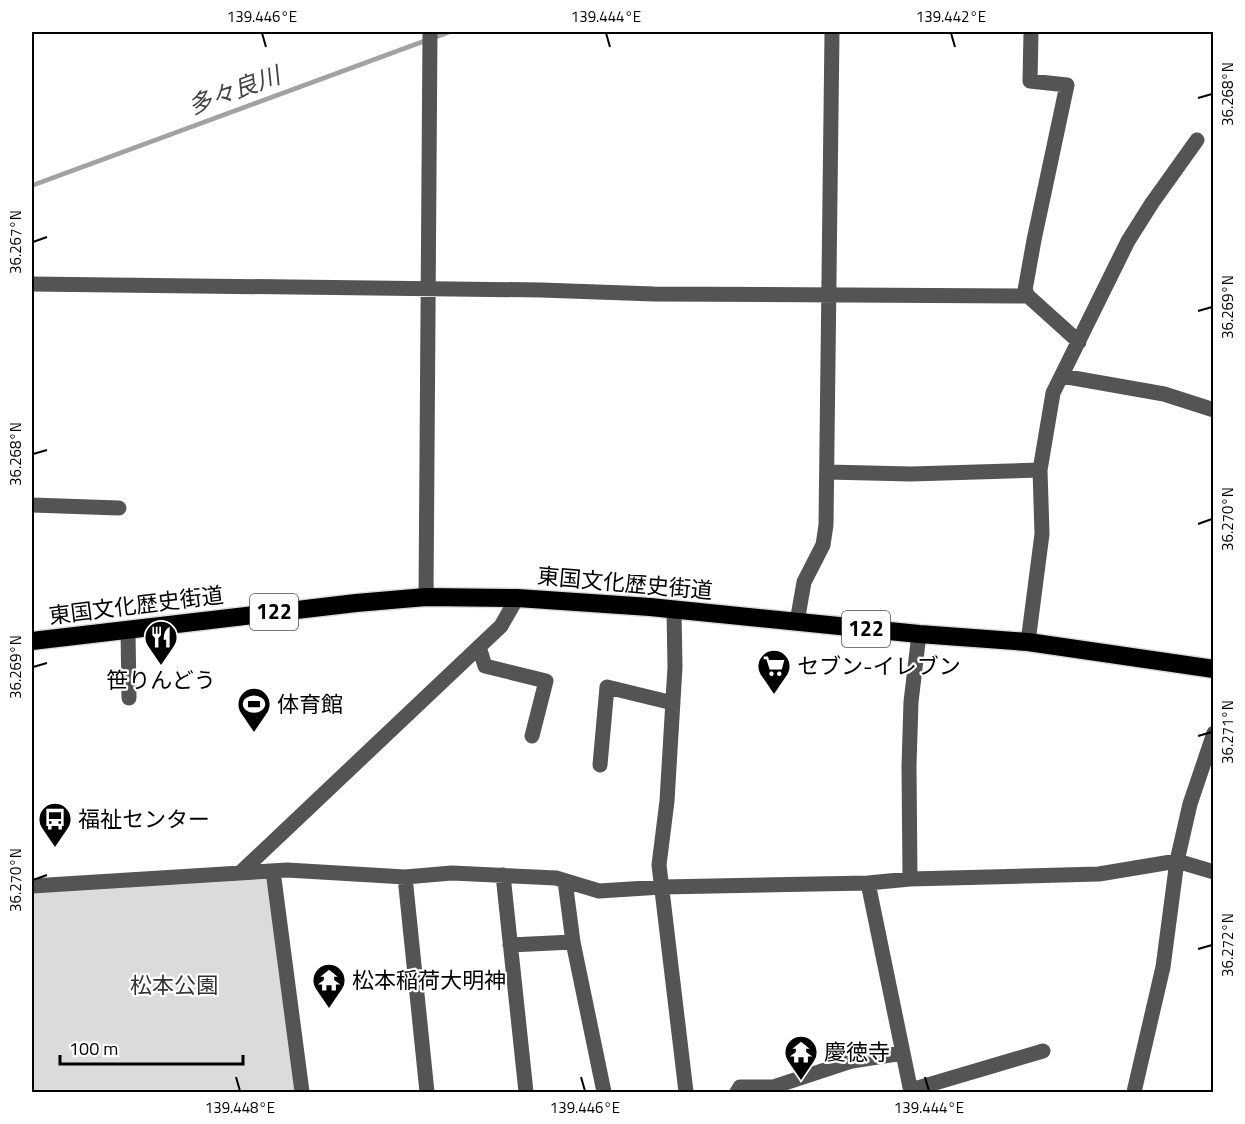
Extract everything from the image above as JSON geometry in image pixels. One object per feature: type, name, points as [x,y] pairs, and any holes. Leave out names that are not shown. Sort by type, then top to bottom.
[{"type":"highway","name":"東国文化歴史街道","points":[[32,641],[356,603],[426,597],[517,598],[1028,642],[1214,669]]},
{"type":"street","points":[[426,597],[430,32]]},
{"type":"street","points":[[797,622],[804,582],[823,544],[827,472],[832,32]]},
{"type":"street","points":[[1031,32],[1030,81],[1067,85],[1025,290],[1028,296],[1079,342]]},
{"type":"street","points":[[1028,642],[1042,534],[1040,470],[1053,393],[1128,241],[1152,202],[1197,140]]},
{"type":"street","points":[[32,284],[1028,296]]},
{"type":"street","points":[[1062,376],[1164,394],[1214,410]]},
{"type":"street","points":[[827,472],[911,474],[1040,470]]},
{"type":"street","points":[[32,505],[119,508]]},
{"type":"street","points":[[240,873],[501,626],[517,598]]},
{"type":"street","points":[[674,611],[673,702],[667,801],[659,865],[686,1092]]},
{"type":"street","points":[[128,630],[129,698]]},
{"type":"street","points":[[910,879],[911,702],[919,634]]},
{"type":"street","points":[[479,647],[485,666],[546,681],[532,736]]},
{"type":"street","points":[[600,765],[607,687],[673,702]]},
{"type":"street","points":[[1134,1092],[1163,967],[1177,861],[1190,804],[1214,733]]},
{"type":"street","points":[[32,886],[287,870],[405,877],[452,873],[556,878],[599,891],[662,887],[868,883],[910,879],[1099,874],[1177,861],[1214,872]]},
{"type":"street","points":[[273,871],[302,1092]]},
{"type":"street","points":[[503,875],[526,1092]]},
{"type":"street","points":[[405,877],[427,1092]]},
{"type":"street","points":[[565,881],[573,942],[603,1092]]},
{"type":"street","points":[[868,883],[911,1091],[1043,1051]]},
{"type":"street","points":[[510,945],[573,942]]},
{"type":"street","points":[[737,1092],[740,1087],[773,1087],[852,1061],[903,1053]]},
{"type":"green space","name":"松本公園","points":[[269,871],[298,1092],[32,1092],[32,886]]},
{"type":"shaded area","points":[[442,32],[456,32],[32,188],[32,183]]},
{"type":"place","name":"笹りんどう","points":[[161,666]]},
{"type":"place","name":"セブン-イレブン","points":[[774,695]]},
{"type":"place","name":"体育館","points":[[254,733]]},
{"type":"place","name":"福祉センター","points":[[55,848]]},
{"type":"place","name":"松本稲荷大明神","points":[[329,1009]]},
{"type":"place","name":"慶徳寺","points":[[801,1081]]},
{"type":"water label","name":"多々良川","points":[[234,91]]}]
